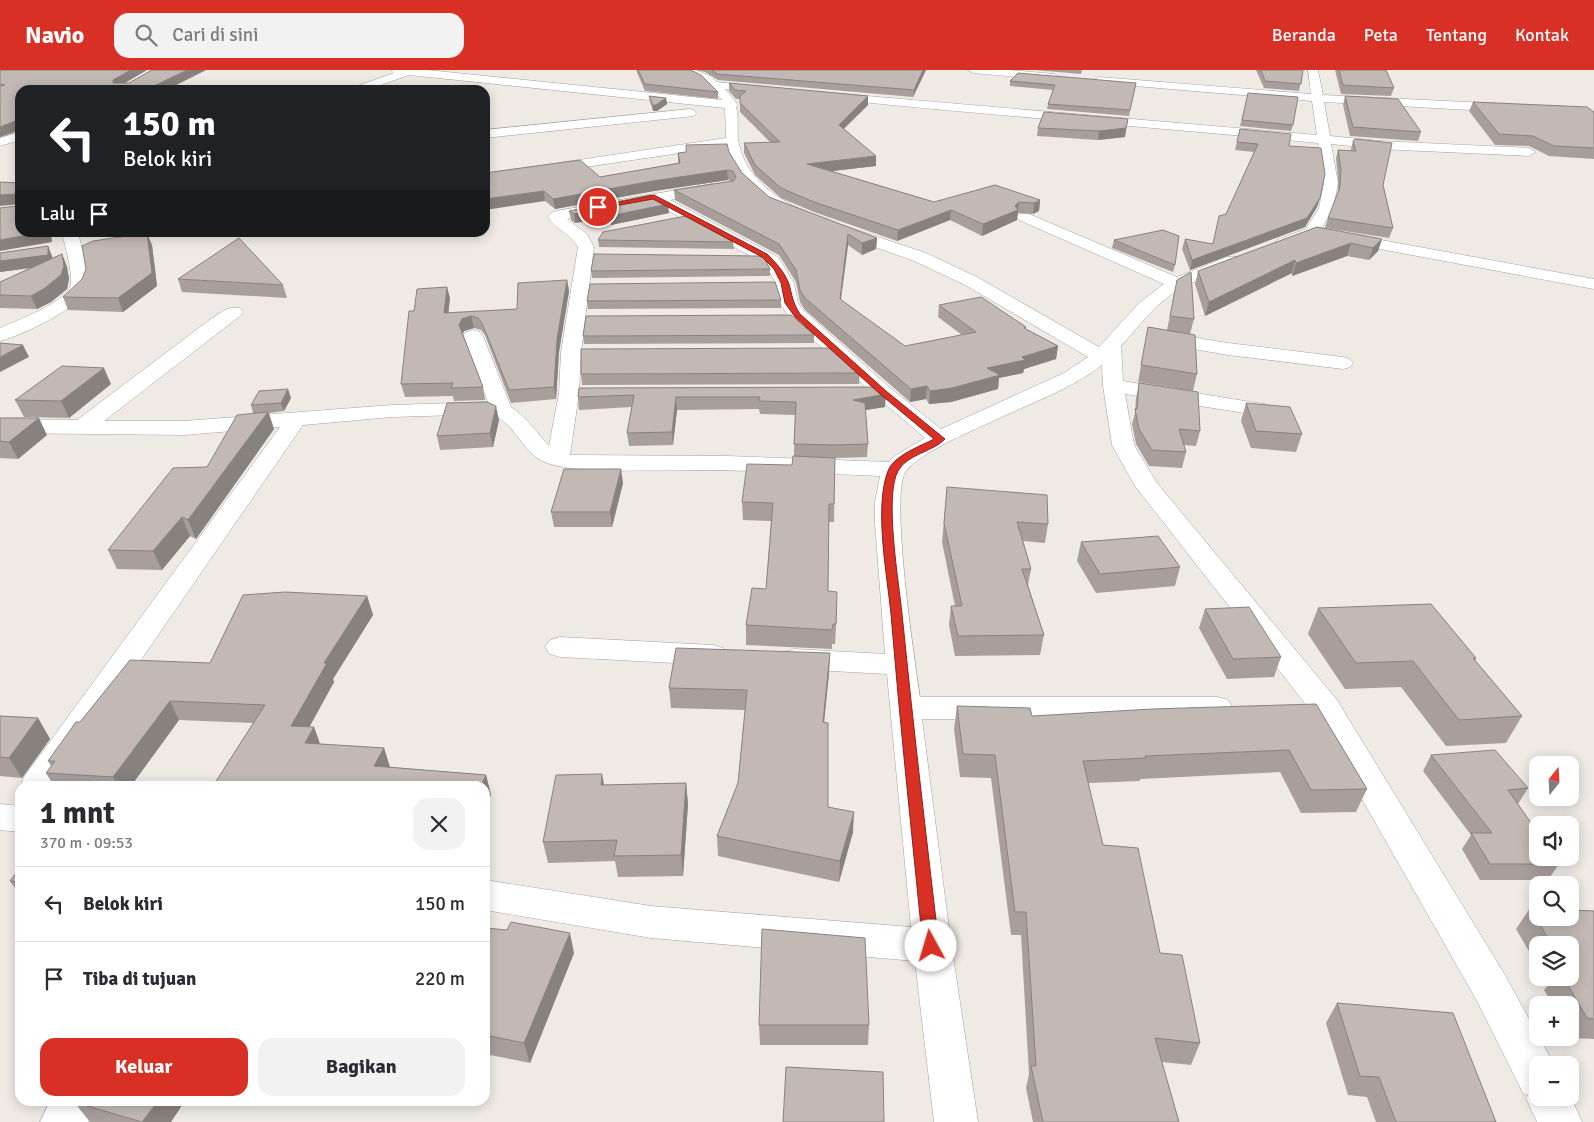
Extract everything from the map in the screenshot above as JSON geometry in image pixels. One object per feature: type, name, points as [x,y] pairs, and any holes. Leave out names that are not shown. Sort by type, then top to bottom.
[{"type":"street","points":[[396,70],[732,108]]},
{"type":"street","points":[[687,70],[712,78],[773,88]]},
{"type":"street","points":[[973,70],[1061,77]]},
{"type":"street","points":[[1312,232],[1329,198],[1330,183],[1313,70]]},
{"type":"street","points":[[370,85],[408,71]]},
{"type":"street","points":[[712,78],[726,96],[732,108],[732,141],[738,161],[749,179],[775,203],[920,257],[1112,345],[1228,349],[1343,363]]},
{"type":"street","points":[[1091,80],[1317,98],[1515,108]]},
{"type":"street","points":[[821,95],[1043,119],[1415,148],[1529,152]]},
{"type":"street","points":[[490,133],[732,108]]},
{"type":"street","points":[[490,177],[732,141]]},
{"type":"street","points":[[558,459],[579,393],[581,352],[576,317],[586,254],[584,242],[556,216],[654,197],[728,186]]},
{"type":"street","points":[[654,197],[765,256],[778,268],[785,283],[789,303],[797,315],[883,392],[940,439]]},
{"type":"street","points":[[668,220],[688,216]]},
{"type":"street","points":[[1024,217],[1176,283]]},
{"type":"street","points":[[1270,247],[1312,232],[1594,284]]},
{"type":"street","points":[[580,237],[600,233]]},
{"type":"street","points":[[0,335],[60,306],[74,296],[79,289],[80,282],[70,239],[53,249]]},
{"type":"street","points":[[586,254],[606,254]]},
{"type":"street","points":[[956,1122],[931,946],[905,708],[889,531],[888,492],[894,469],[905,459],[940,439],[1074,376],[1112,345],[1154,299],[1176,283],[1252,254]]},
{"type":"street","points":[[725,255],[765,256]]},
{"type":"street","points":[[765,283],[785,283]]},
{"type":"street","points":[[580,284],[600,284]]},
{"type":"street","points":[[81,428],[215,324],[234,312]]},
{"type":"street","points":[[778,316],[797,315]]},
{"type":"street","points":[[576,317],[595,317]]},
{"type":"street","points":[[473,336],[500,409]]},
{"type":"street","points":[[1112,345],[1113,386],[1123,445],[1146,486],[1326,708],[1491,988],[1529,1061]]},
{"type":"street","points":[[807,352],[836,351]]},
{"type":"street","points":[[1113,386],[1257,409]]},
{"type":"street","points":[[854,392],[883,392]]},
{"type":"street","points":[[0,426],[184,428],[411,410],[476,407],[500,409],[514,417],[537,447],[547,455],[582,463],[727,462],[894,469]]},
{"type":"street","points":[[40,781],[296,419]]},
{"type":"street","points":[[560,647],[736,656]]},
{"type":"street","points":[[765,658],[901,665]]},
{"type":"street","points":[[905,708],[1248,708]]},
{"type":"street","points":[[1287,708],[1326,708]]},
{"type":"street","points":[[490,896],[651,922],[931,946]]},
{"type":"street","points":[[62,1122],[73,1106]]},
{"type":"street","points":[[1552,1106],[1560,1122]]},
{"type":"building","points":[[0,70],[131,70],[113,80],[113,83],[129,83],[152,70],[187,70],[156,85],[15,85],[15,121],[0,127],[0,86],[5,85],[0,84]]},
{"type":"building","points":[[638,70],[691,70],[701,75],[718,92],[645,84]]},
{"type":"building","points":[[712,70],[923,70],[914,90],[717,74]]},
{"type":"building","points":[[1261,70],[1303,70],[1301,84],[1265,81]]},
{"type":"building","points":[[1339,70],[1386,70],[1394,88],[1343,85]]},
{"type":"building","points":[[1018,73],[1136,83],[1130,110],[1048,104],[1055,85],[1010,81]]},
{"type":"building","points":[[729,83],[868,96],[839,125],[876,156],[807,164],[934,202],[995,185],[1040,200],[1034,203],[1019,202],[1015,206],[1018,210],[983,224],[951,210],[898,230],[814,202],[781,188],[755,165],[744,143],[780,142],[740,103],[740,96],[746,91],[735,90]]},
{"type":"building","points":[[1248,93],[1298,97],[1293,125],[1242,120]]},
{"type":"building","points":[[649,96],[666,98],[653,105]]},
{"type":"building","points":[[1345,96],[1398,99],[1421,132],[1353,127]]},
{"type":"building","points":[[1473,102],[1587,107],[1594,112],[1594,148],[1554,146],[1533,136],[1499,134]]},
{"type":"building","points":[[1044,112],[1128,119],[1126,128],[1099,131],[1038,128]]},
{"type":"building","points":[[1240,129],[1291,134],[1289,146],[1321,148],[1325,174],[1320,198],[1307,218],[1192,260],[1185,239],[1213,244],[1219,216],[1226,214],[1258,144],[1237,142]]},
{"type":"building","points":[[1355,139],[1392,143],[1383,185],[1393,228],[1328,218],[1340,187],[1341,169],[1338,150],[1356,151],[1353,141]]},
{"type":"building","points":[[727,144],[729,152],[742,173],[769,197],[877,238],[862,243],[848,234],[840,299],[905,346],[976,332],[939,305],[981,297],[1026,327],[1024,328],[1058,346],[1022,357],[1025,360],[987,368],[1000,375],[952,388],[930,391],[927,386],[911,389],[805,298],[800,290],[796,270],[779,244],[674,190],[733,181],[736,177],[733,171],[727,170],[653,181],[553,199],[544,191],[490,198],[490,172],[580,160],[600,177],[680,163],[678,153],[686,152],[686,145]]},
{"type":"building","points":[[0,182],[15,183],[15,194],[0,195]]},
{"type":"building","points":[[651,195],[668,204],[610,216],[615,207],[574,214],[569,211]]},
{"type":"building","points":[[15,206],[16,237],[0,240],[0,208]]},
{"type":"building","points":[[686,216],[733,242],[598,240],[603,232]]},
{"type":"building","points":[[1317,227],[1382,239],[1373,248],[1351,243],[1296,263],[1295,260],[1209,302],[1198,271]]},
{"type":"building","points":[[1163,230],[1179,236],[1175,265],[1114,240]]},
{"type":"building","points":[[120,237],[148,237],[152,273],[118,298],[63,297],[82,279],[86,269],[82,246],[93,241]]},
{"type":"building","points":[[239,238],[283,285],[178,279]]},
{"type":"building","points":[[48,246],[48,255],[0,261],[0,253]]},
{"type":"building","points":[[62,254],[64,266],[61,275],[45,288],[31,296],[0,295],[0,282]]},
{"type":"building","points":[[594,254],[758,256],[764,258],[770,269],[591,271]]},
{"type":"building","points":[[1191,272],[1194,319],[1170,316],[1177,280]]},
{"type":"building","points":[[567,280],[557,339],[554,387],[509,390],[482,323],[478,318],[471,316],[462,319],[459,325],[483,387],[451,388],[453,383],[401,384],[409,311],[414,311],[417,289],[447,287],[444,313],[517,309],[518,283]]},
{"type":"building","points":[[775,282],[781,300],[587,301],[590,284]]},
{"type":"building","points":[[791,315],[814,335],[583,336],[586,316]]},
{"type":"building","points":[[1148,327],[1195,335],[1197,374],[1141,365]]},
{"type":"building","points":[[0,343],[23,345],[0,357]]},
{"type":"building","points":[[831,348],[860,373],[581,374],[581,349]]},
{"type":"building","points":[[62,366],[104,368],[61,401],[15,400]]},
{"type":"building","points":[[1139,383],[1198,392],[1200,431],[1179,429],[1186,452],[1152,450],[1139,429],[1135,409],[1137,409]]},
{"type":"building","points":[[878,387],[886,394],[853,400],[865,403],[868,444],[794,444],[796,402],[759,401],[760,397],[676,397],[672,432],[627,433],[634,395],[578,397],[579,388]]},
{"type":"building","points":[[288,389],[281,403],[251,405],[259,391]]},
{"type":"building","points":[[487,402],[496,406],[490,433],[437,436],[447,403]]},
{"type":"building","points":[[1246,403],[1290,407],[1302,434],[1256,431]]},
{"type":"building","points":[[268,412],[188,520],[182,517],[153,551],[108,550],[173,468],[207,467],[237,415]]},
{"type":"building","points":[[0,418],[39,418],[9,442],[0,441]]},
{"type":"building","points":[[793,456],[835,458],[834,504],[829,504],[828,591],[837,592],[836,624],[833,624],[832,630],[746,625],[752,588],[766,589],[773,503],[742,502],[747,464],[792,465]]},
{"type":"building","points":[[564,469],[621,469],[610,512],[551,512]]},
{"type":"building","points":[[947,487],[1047,495],[1048,524],[1017,522],[1031,569],[1022,569],[1044,635],[958,636],[951,606],[962,606],[944,523]]},
{"type":"building","points":[[1158,536],[1180,567],[1100,574],[1081,542]]},
{"type":"building","points":[[285,592],[367,596],[324,663],[327,663],[291,726],[314,727],[305,743],[384,748],[374,766],[486,775],[483,781],[216,781],[265,705],[170,701],[113,777],[46,773],[55,761],[48,761],[76,722],[80,722],[130,660],[210,663],[243,595]]},
{"type":"building","points":[[1431,604],[1522,716],[1459,720],[1413,661],[1356,663],[1318,608]]},
{"type":"building","points":[[1249,607],[1281,657],[1233,659],[1205,609]]},
{"type":"building","points":[[676,648],[830,653],[823,722],[828,723],[828,807],[854,812],[840,861],[717,836],[738,783],[747,690],[669,688]]},
{"type":"building","points":[[1316,704],[1367,789],[1311,790],[1289,750],[1145,756],[1146,758],[1083,761],[1103,845],[1138,848],[1160,953],[1182,955],[1200,1043],[1155,1038],[1179,1122],[1043,1122],[1031,1066],[1036,1066],[1026,912],[1015,912],[995,755],[963,754],[957,706],[1030,708],[1032,716],[1152,709]]},
{"type":"building","points":[[0,716],[38,718],[9,758],[0,757]]},
{"type":"building","points":[[1495,750],[1528,788],[1508,790],[1529,820],[1529,864],[1490,864],[1471,833],[1492,833],[1431,755]]},
{"type":"building","points":[[602,774],[601,785],[686,783],[681,855],[614,856],[617,840],[543,842],[556,775]]},
{"type":"building","points":[[15,874],[15,882],[10,881]]},
{"type":"building","points":[[1579,910],[1594,911],[1594,1019],[1587,1018],[1579,1004],[1579,996],[1574,996],[1569,986],[1579,986],[1579,936],[1547,936],[1541,926],[1579,926]]},
{"type":"building","points":[[511,922],[570,933],[524,1043],[490,1036],[490,928],[507,930]]},
{"type":"building","points":[[762,929],[865,938],[869,1025],[759,1025]]},
{"type":"building","points":[[1337,1003],[1453,1013],[1496,1122],[1396,1122],[1379,1077],[1360,1076]]},
{"type":"building","points":[[786,1067],[883,1072],[884,1122],[783,1122]]},
{"type":"building","points":[[88,1106],[154,1106],[142,1122]]},
{"type":"route","points":[[598,207],[654,197],[765,256],[778,268],[785,283],[789,303],[797,315],[883,392],[940,439],[905,459],[894,469],[888,492],[889,531],[904,694],[931,946]]}]
